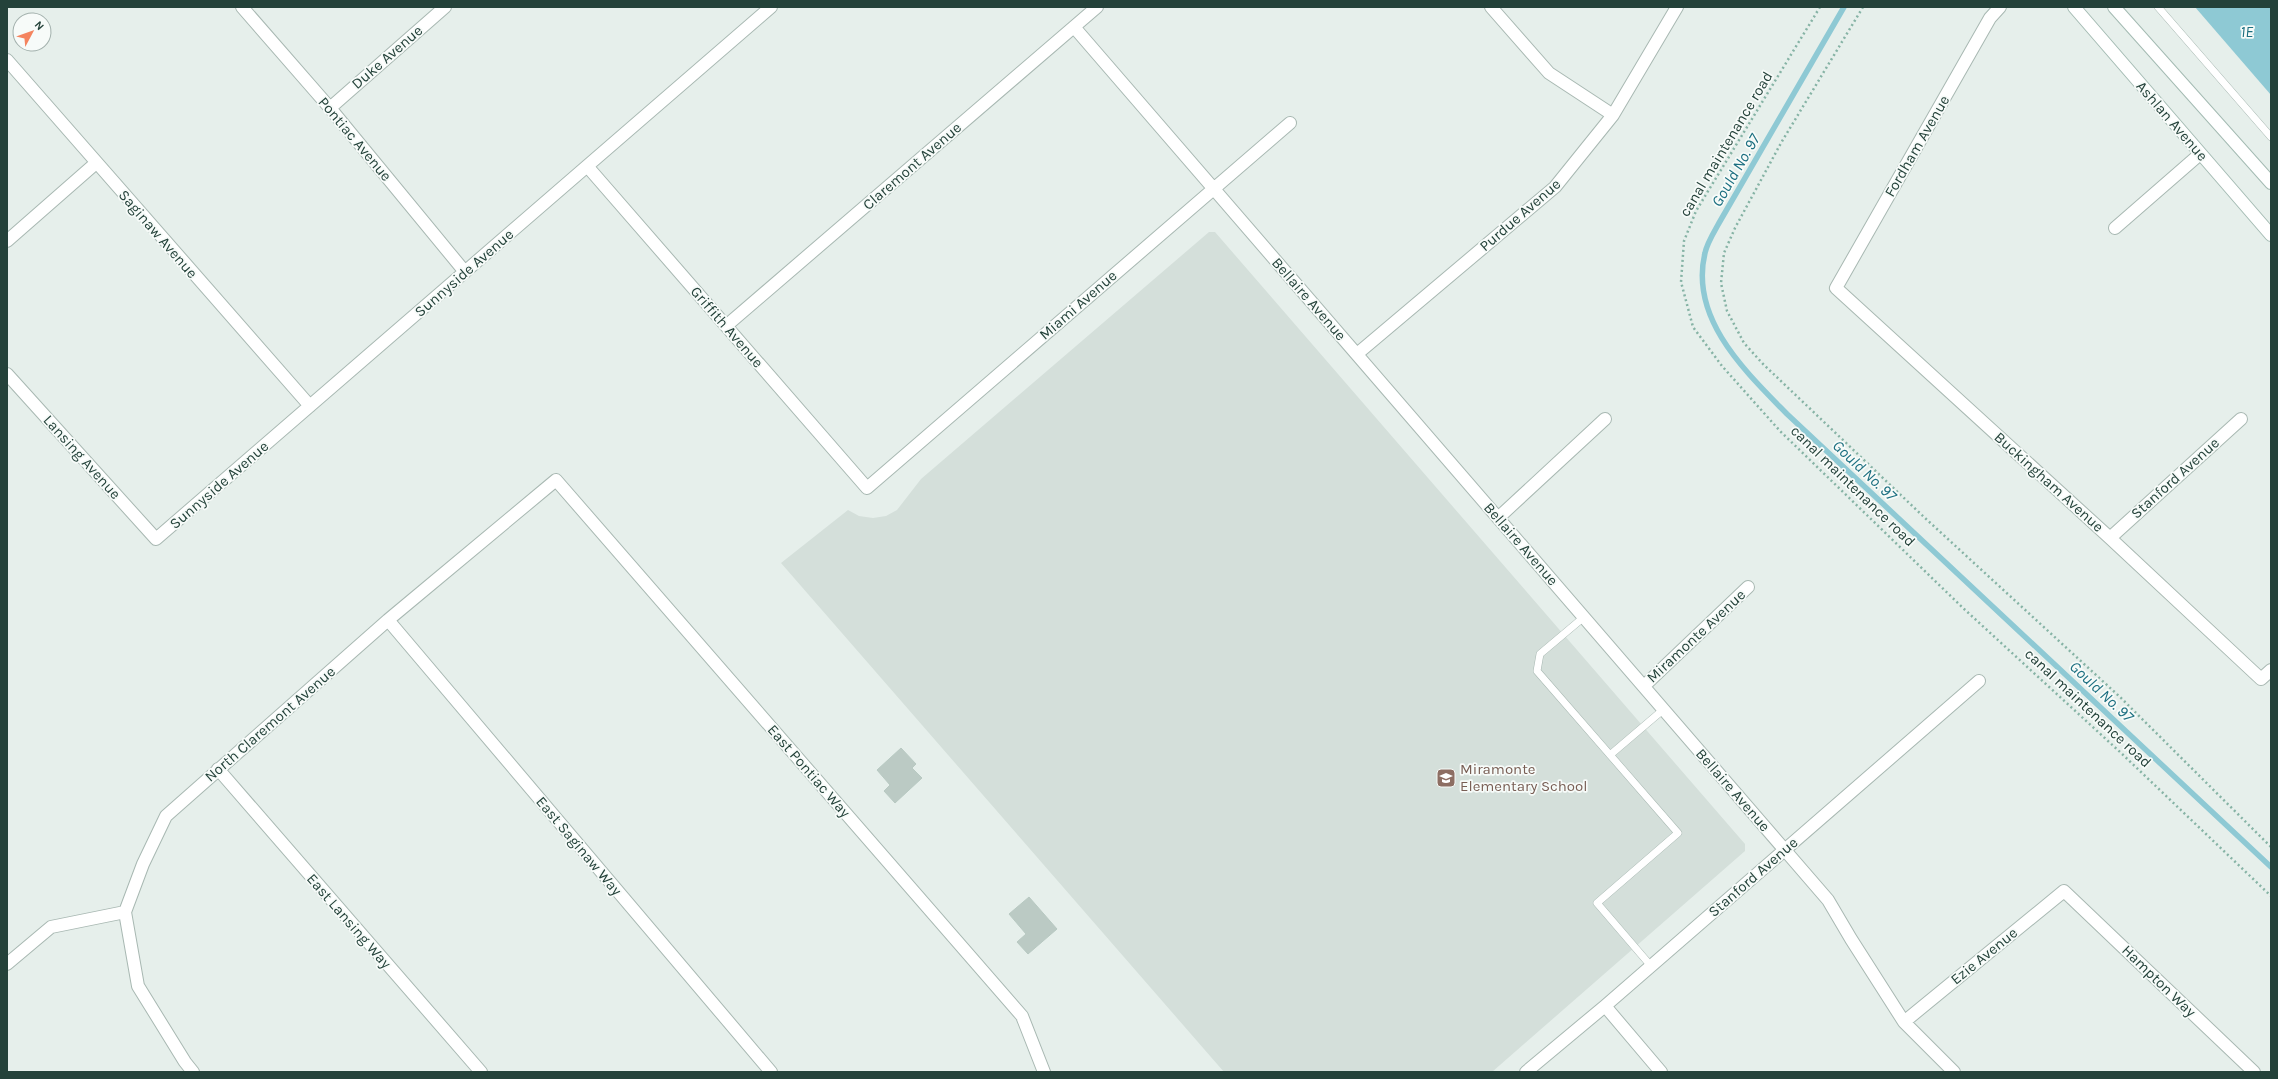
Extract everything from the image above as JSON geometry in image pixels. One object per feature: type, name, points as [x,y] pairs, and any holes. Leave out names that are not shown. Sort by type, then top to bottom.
[{"type":"street","name":"Pontiac Avenue","points":[[242,7],[330,108],[465,272]]},
{"type":"street","name":"Duke Avenue","points":[[330,108],[445,7]]},
{"type":"street","name":"Sunnyside Avenue","points":[[156,539],[771,7]]},
{"type":"street","name":"Claremont Avenue","points":[[726,326],[1097,7]]},
{"type":"street","points":[[1491,7],[1549,73],[1613,116]]},
{"type":"street","name":"Purdue Avenue","points":[[1357,354],[1555,187],[1613,116],[1677,7]]},
{"type":"street","name":"Fordham Avenue","points":[[1836,288],[1990,18],[2000,7]]},
{"type":"street","name":"Ashlan Avenue","points":[[2074,7],[2271,235]]},
{"type":"street","points":[[2114,7],[2271,183]]},
{"type":"street","name":"Bellaire Avenue","points":[[1074,27],[1828,900],[1904,1022],[1954,1072]]},
{"type":"street","name":"Saginaw Avenue","points":[[7,60],[310,406]]},
{"type":"street","name":"Miami Avenue","points":[[867,488],[1290,123]]},
{"type":"street","points":[[2115,228],[2200,154]]},
{"type":"street","points":[[7,240],[96,163]]},
{"type":"street","name":"Griffith Avenue","points":[[587,166],[867,488]]},
{"type":"street","name":"Buckingham Avenue","points":[[1836,288],[2110,538],[2261,680],[2271,670]]},
{"type":"street","name":"Lansing Avenue","points":[[7,374],[156,539]]},
{"type":"street","points":[[1498,518],[1605,419]]},
{"type":"street","name":"Stanford Avenue","points":[[2110,538],[2241,419]]},
{"type":"street","name":"North Claremont Avenue","points":[[125,912],[143,864],[166,816],[388,620],[556,480]]},
{"type":"street","name":"East Pontiac Way","points":[[556,480],[1022,1016],[1044,1072]]},
{"type":"street","name":"Miramonte Avenue","points":[[1644,686],[1748,587]]},
{"type":"street","name":"East Saginaw Way","points":[[388,620],[771,1072]]},
{"type":"street","name":"Stanford Avenue","points":[[1526,1072],[1605,1006],[1979,680]]},
{"type":"street","name":"East Lansing Way","points":[[218,769],[481,1072]]},
{"type":"street","name":"Ezie Avenue","points":[[1904,1022],[2064,891]]},
{"type":"street","name":"Hampton Way","points":[[2064,891],[2254,1072]]},
{"type":"street","points":[[7,964],[51,927],[125,912],[138,986],[185,1062],[193,1072]]},
{"type":"street","points":[[1605,1006],[1661,1072]]},
{"type":"lane","points":[[2158,7],[2271,137]]},
{"type":"lane","points":[[1584,617],[1540,654],[1537,671],[1678,833],[1597,903],[1651,966]]},
{"type":"lane","points":[[1610,755],[1664,709]]},
{"type":"path","name":"canal maintenance road","points":[[1820,7],[1696,211],[1684,241],[1681,282],[1692,327],[1722,366],[1780,431],[1963,608],[2120,752],[2271,896]]},
{"type":"path","name":"canal maintenance road","points":[[1862,7],[1781,144],[1735,228],[1724,253],[1722,283],[1727,311],[1744,343],[1763,364],[1914,508],[2120,697],[2271,846]]},
{"type":"shaded area","points":[[1209,232],[1215,232],[1745,844],[1745,851],[1492,1072],[1224,1072],[781,563],[848,510],[859,516],[873,518],[886,516],[897,510],[921,479]]},
{"type":"water","name":"1E","points":[[2195,7],[2271,7],[2271,95]]},
{"type":"building","points":[[901,748],[916,764],[912,768],[922,778],[895,803],[884,791],[890,785],[877,770]]},
{"type":"building","points":[[1029,897],[1057,929],[1028,954],[1017,942],[1026,934],[1009,914]]},
{"type":"waterway","name":"Gould No. 97","points":[[1844,7],[1707,245],[1702,277],[1705,300],[1713,322],[1739,362],[1787,414],[2271,867]]},
{"type":"place","name":"Miramonte Elementary School","points":[[1446,778]]}]
